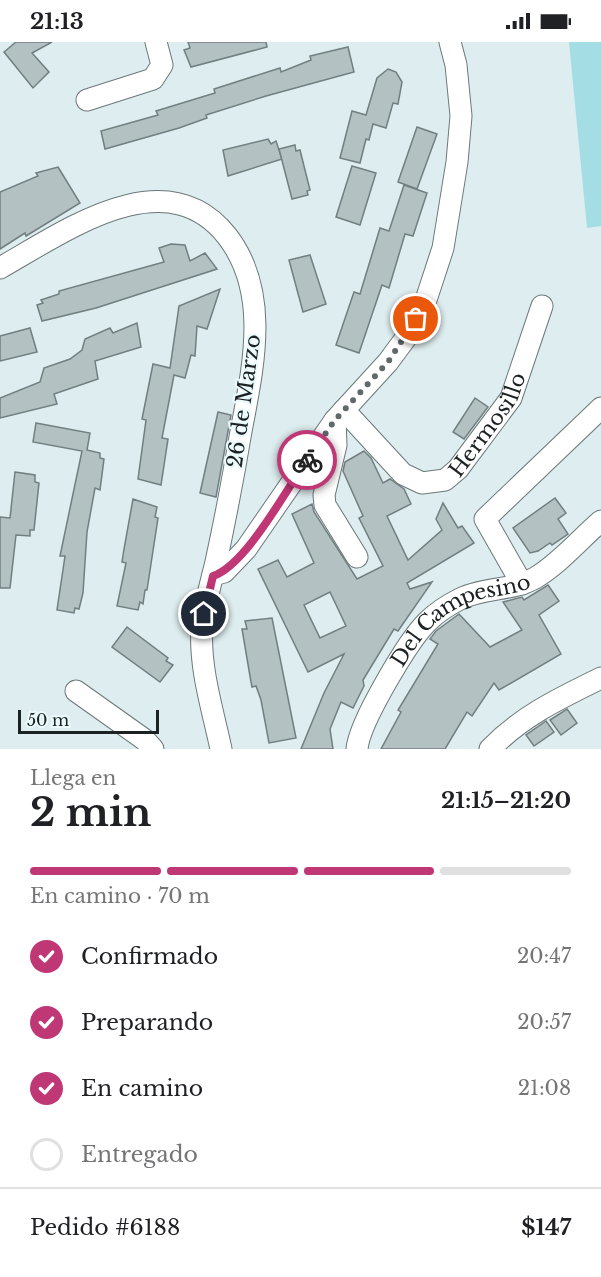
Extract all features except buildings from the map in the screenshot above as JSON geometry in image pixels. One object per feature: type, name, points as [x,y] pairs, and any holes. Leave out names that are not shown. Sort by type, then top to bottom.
[{"type":"street","points":[[87,100],[153,79],[162,65],[156,42]]},
{"type":"street","points":[[213,576],[229,568],[246,549],[339,415],[388,362],[408,335],[425,303],[443,248],[457,162],[461,116],[456,65],[450,42]]},
{"type":"street","name":"26 de Marzo","points":[[0,268],[110,210],[144,201],[178,203],[214,220],[240,253],[251,287],[255,320],[255,358],[202,626],[201,647],[221,749]]},
{"type":"street","name":"Hermosillo","points":[[339,415],[408,477],[422,483],[445,480],[458,469],[511,398],[542,306]]},
{"type":"street","points":[[522,584],[484,519],[601,408]]},
{"type":"street","points":[[339,415],[336,445],[324,495],[325,505],[357,557]]},
{"type":"street","name":"Del Campesino","points":[[357,749],[364,724],[405,651],[425,623],[442,608],[463,597],[522,584],[537,577],[601,521]]},
{"type":"street","points":[[490,749],[523,719],[553,701],[601,678]]},
{"type":"street","points":[[76,691],[145,740],[153,749]]},
{"type":"shaded area","points":[[569,42],[601,42],[601,226],[587,228]]},
{"type":"way so far","points":[[307,460],[335,420],[388,362],[408,335],[416,319]]},
{"type":"route","points":[[204,614],[213,576],[224,572],[234,564],[307,460]]}]
